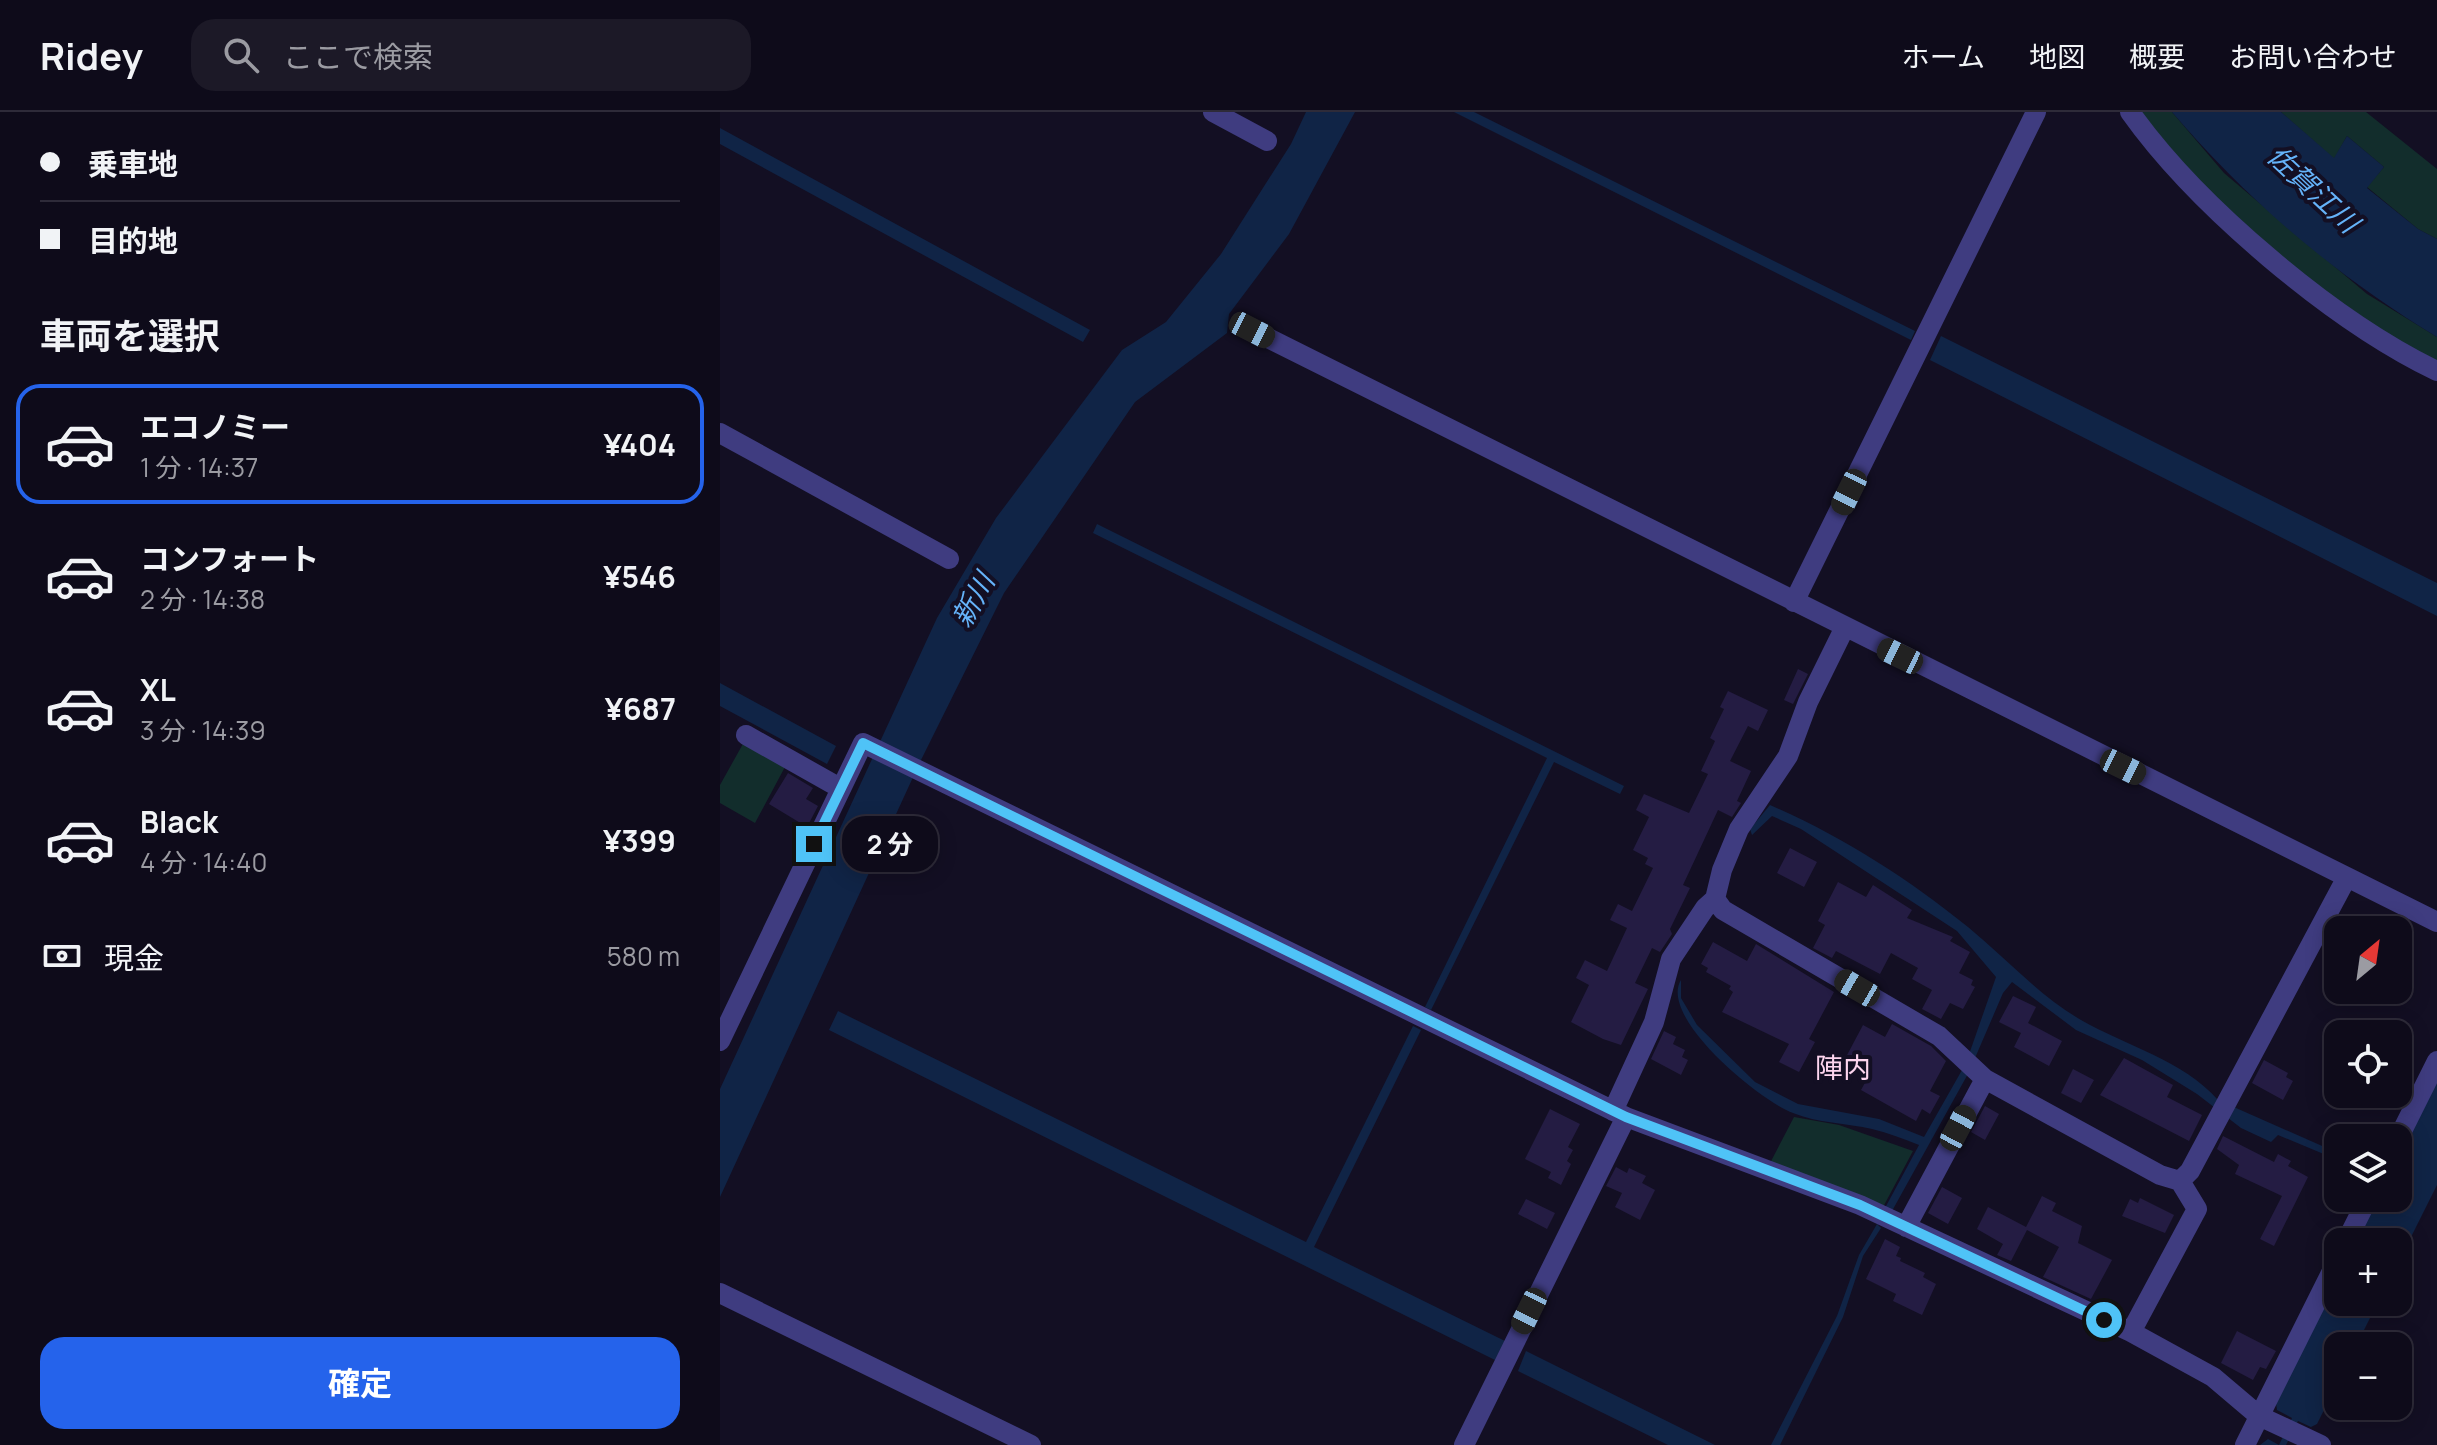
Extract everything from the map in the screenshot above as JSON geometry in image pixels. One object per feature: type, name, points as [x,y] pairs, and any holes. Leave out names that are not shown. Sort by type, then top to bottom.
[{"type":"street","points":[[1213,112],[1267,141]]},
{"type":"street","points":[[1794,602],[2036,112]]},
{"type":"street","points":[[2130,112],[2201,193],[2264,254],[2352,318],[2437,371]]},
{"type":"street","points":[[1252,330],[1844,629],[2437,922]]},
{"type":"street","points":[[720,433],[949,559]]},
{"type":"street","points":[[1464,1445],[1619,1114],[1654,1022],[1671,959],[1705,908],[1715,899],[1739,829],[1788,756],[1808,702],[1844,629]]},
{"type":"street","points":[[746,735],[840,788]]},
{"type":"street","points":[[721,1042],[863,743],[1619,1114],[1860,1205],[2131,1332],[2213,1377],[2259,1416],[2321,1445]]},
{"type":"street","points":[[2180,1181],[2190,1171],[2347,877]]},
{"type":"street","points":[[1715,899],[1723,910],[1939,1036],[1974,1069],[2160,1175],[2180,1181],[2197,1209],[2131,1332]]},
{"type":"street","points":[[2406,1124],[2437,1061]]},
{"type":"street","points":[[1906,1227],[1974,1069]]},
{"type":"street","points":[[2245,1445],[2324,1287]]},
{"type":"street","points":[[720,1293],[1031,1445]]},
{"type":"green space","points":[[2139,112],[2172,112],[2224,173],[2367,294],[2437,337],[2437,365],[2330,296],[2251,236]]},
{"type":"green space","points":[[2281,112],[2366,112],[2437,169],[2437,239],[2418,229],[2367,187],[2384,167],[2347,136],[2334,159]]},
{"type":"green space","points":[[744,742],[786,765],[755,823],[720,803],[720,785]]},
{"type":"green space","points":[[1794,1117],[1839,1125],[1913,1151],[1882,1209],[1769,1165]]},
{"type":"water","name":"新川","points":[[1306,112],[1355,112],[1289,234],[1229,314],[1227,333],[1135,402],[1004,593],[920,762],[720,1197],[720,1089],[937,618],[996,518],[1122,350],[1166,322],[1221,254],[1291,144]]},
{"type":"water","points":[[1454,112],[1474,112],[1915,331],[1911,340]]},
{"type":"water","name":"佐賀江川","points":[[2172,112],[2281,112],[2334,158],[2347,136],[2384,167],[2367,188],[2418,229],[2437,239],[2437,337],[2363,288],[2295,235],[2201,145]]},
{"type":"water","points":[[720,128],[1090,330],[1083,342],[720,144]]},
{"type":"water","points":[[1941,336],[2437,583],[2437,616],[1930,360]]},
{"type":"water","points":[[1097,524],[1624,786],[1620,794],[1554,762],[1431,1010],[1425,1007],[1547,758],[1093,533]]},
{"type":"water","points":[[720,683],[836,746],[827,764],[720,706]]},
{"type":"water","points":[[1770,805],[1848,844],[1898,875],[1968,927],[2065,1010],[2188,1074],[2218,1100],[2324,1147],[2324,1154],[2278,1135],[2271,1142],[2241,1128],[2197,1094],[2142,1060],[2076,1030],[2012,982],[2003,993],[1969,1072],[1892,1211],[1885,1208],[1919,1145],[1872,1129],[1802,1116],[1758,1092],[1716,1056],[1684,1015],[1678,996],[1681,980],[1681,998],[1697,1025],[1755,1082],[1798,1104],[1879,1119],[1924,1137],[1966,1063],[1996,977],[1957,931],[1801,829],[1772,816],[1752,835],[1750,829]]},
{"type":"water","points":[[838,1011],[1306,1242],[1413,1026],[1421,1030],[1314,1247],[1505,1341],[1495,1360],[829,1030]]},
{"type":"water","points":[[2437,1080],[2437,1185],[2412,1235],[2412,1228],[2363,1228],[2371,1212],[2412,1212],[2412,1130]]},
{"type":"water","points":[[1877,1224],[1881,1228],[1863,1256],[1843,1317],[1780,1445],[1771,1445],[1837,1316],[1859,1255]]},
{"type":"water","points":[[2324,1307],[2324,1316],[2371,1316],[2363,1332],[2324,1332],[2324,1410],[2317,1424],[2311,1427],[2298,1421],[2286,1445],[2279,1445],[2292,1418],[2277,1410],[2276,1403]]},
{"type":"water","points":[[1526,1351],[1715,1445],[1668,1445],[1518,1371]]},
{"type":"water","points":[[2268,1439],[2279,1445],[2260,1445]]},
{"type":"building","points":[[1798,669],[1808,674],[1793,704],[1784,700]]},
{"type":"building","points":[[1728,691],[1768,710],[1758,731],[1748,726],[1730,761],[1751,771],[1737,801],[1741,803],[1732,817],[1718,810],[1683,885],[1690,888],[1670,929],[1672,934],[1660,952],[1652,948],[1635,983],[1648,989],[1621,1045],[1571,1022],[1589,985],[1576,978],[1585,960],[1607,971],[1627,928],[1610,920],[1618,904],[1632,911],[1653,868],[1645,864],[1648,858],[1633,850],[1649,817],[1636,810],[1644,794],[1689,813],[1708,774],[1701,771],[1715,741],[1710,738],[1724,709],[1720,707]]},
{"type":"building","points":[[788,773],[813,788],[806,799],[818,806],[807,827],[769,804]]},
{"type":"building","points":[[1790,848],[1817,862],[1804,887],[1777,873]]},
{"type":"building","points":[[1838,882],[1866,897],[1873,885],[1912,910],[1907,918],[1953,937],[1950,941],[1970,952],[1959,973],[1973,980],[1971,985],[1975,987],[1963,1009],[1950,1003],[1941,1019],[1922,1009],[1932,990],[1912,979],[1918,968],[1891,953],[1880,974],[1836,951],[1832,958],[1813,948],[1825,925],[1818,921]]},
{"type":"building","points":[[1713,942],[1747,961],[1756,944],[1834,992],[1809,1039],[1815,1042],[1799,1072],[1779,1062],[1789,1044],[1722,1012],[1733,992],[1729,989],[1731,986],[1706,972],[1708,968],[1701,964]]},
{"type":"building","points":[[2013,996],[2036,1007],[2028,1023],[2062,1041],[2049,1066],[2014,1047],[2021,1033],[1999,1022]]},
{"type":"building","points":[[1892,1024],[1931,1046],[1946,1061],[1930,1091],[1940,1096],[1930,1114],[1922,1109],[1916,1121],[1861,1090],[1872,1070],[1846,1057],[1863,1025],[1885,1037]]},
{"type":"building","points":[[1664,1031],[1676,1037],[1673,1044],[1685,1050],[1682,1057],[1688,1060],[1681,1075],[1651,1059]]},
{"type":"building","points":[[2124,1058],[2173,1085],[2167,1097],[2202,1115],[2189,1141],[2100,1095]]},
{"type":"building","points":[[2264,1060],[2288,1073],[2286,1077],[2293,1081],[2283,1100],[2252,1083]]},
{"type":"building","points":[[2073,1069],[2094,1080],[2081,1103],[2061,1093]]},
{"type":"building","points":[[1985,1106],[1999,1114],[1985,1140],[1971,1132]]},
{"type":"building","points":[[1550,1109],[1580,1124],[1568,1147],[1573,1150],[1567,1161],[1571,1164],[1561,1185],[1548,1178],[1551,1172],[1525,1159]]},
{"type":"building","points":[[2223,1136],[2274,1162],[2278,1154],[2291,1161],[2288,1166],[2308,1177],[2274,1246],[2260,1239],[2282,1196],[2235,1174],[2239,1165],[2217,1149]]},
{"type":"building","points":[[1616,1167],[1627,1173],[1629,1168],[1646,1176],[1642,1183],[1655,1190],[1640,1220],[1615,1207],[1622,1193],[1606,1186]]},
{"type":"building","points":[[1942,1187],[1962,1198],[1948,1224],[1928,1213]]},
{"type":"building","points":[[2042,1196],[2056,1203],[2052,1211],[2082,1226],[2078,1243],[2112,1260],[2091,1299],[2043,1277],[2059,1247],[2027,1230],[2011,1261],[1997,1255],[2003,1244],[1977,1229],[1988,1207],[2026,1227]]},
{"type":"building","points":[[2140,1198],[2174,1215],[2165,1233],[2122,1216],[2130,1199],[2138,1203]]},
{"type":"building","points":[[1526,1199],[1555,1213],[1547,1229],[1518,1214]]},
{"type":"building","points":[[1885,1239],[1900,1247],[1896,1256],[1901,1258],[1900,1261],[1925,1273],[1923,1277],[1936,1284],[1922,1315],[1893,1301],[1896,1294],[1866,1279]]},
{"type":"building","points":[[2237,1331],[2276,1351],[2266,1369],[2260,1367],[2253,1380],[2221,1363]]},
{"type":"district","name":"陣内","points":[[1843,1068]]},
{"type":"route","points":[[814,844],[863,743],[1626,1117],[1860,1205],[2104,1320]]}]
